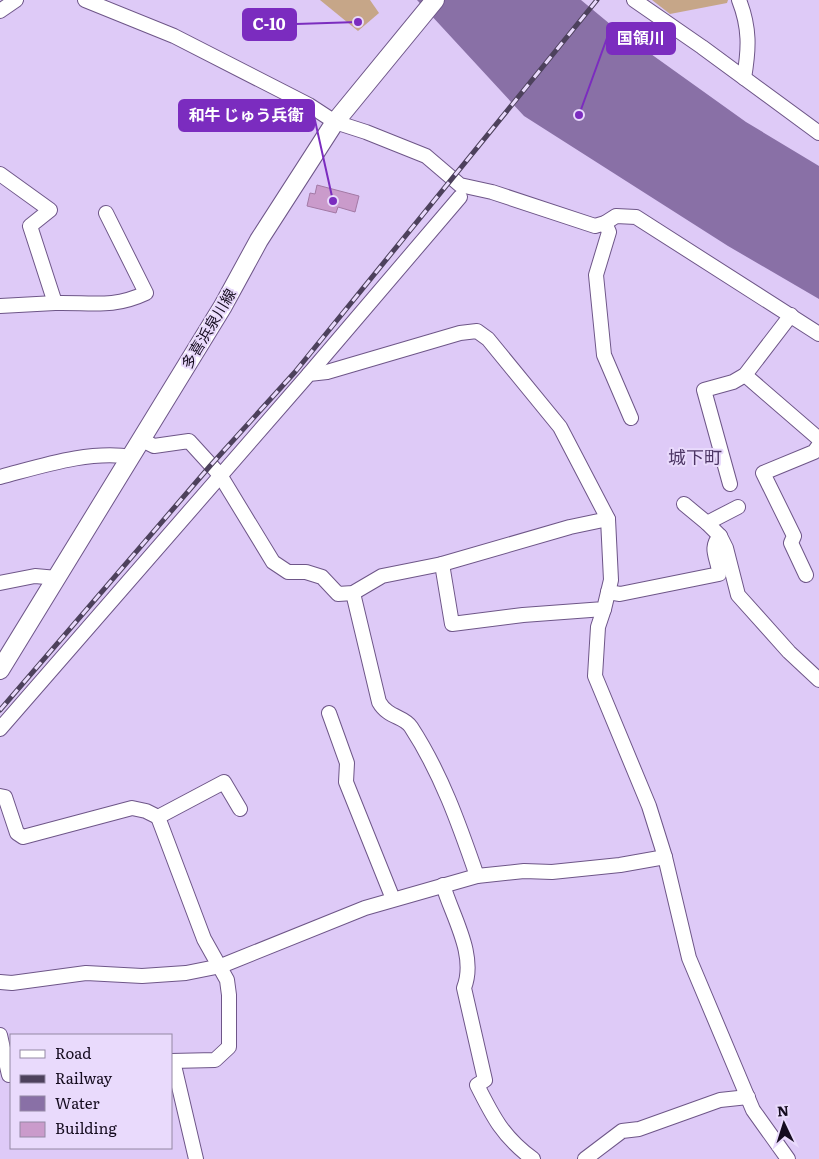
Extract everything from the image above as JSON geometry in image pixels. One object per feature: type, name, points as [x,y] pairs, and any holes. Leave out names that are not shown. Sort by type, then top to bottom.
[{"type":"main road","name":"多喜浜泉川線","points":[[0,670],[223,306],[259,240],[335,122],[435,0]]},
{"type":"street","points":[[0,10],[16,0]]},
{"type":"street","points":[[84,0],[174,36],[309,105],[335,122],[426,156],[460,185],[492,192],[595,226],[605,224],[616,216],[636,217],[819,334]]},
{"type":"street","points":[[634,0],[819,134]]},
{"type":"street","points":[[739,0],[745,14],[749,47],[744,78]]},
{"type":"street","points":[[0,174],[50,210],[30,226],[55,303]]},
{"type":"street","points":[[0,729],[309,374],[460,197]]},
{"type":"street","points":[[0,306],[55,303],[116,304],[127,302],[146,293],[106,213]]},
{"type":"street","points":[[605,224],[608,232],[596,275],[604,355],[632,418]]},
{"type":"street","points":[[730,484],[704,390],[733,382],[745,375],[791,315]]},
{"type":"street","points":[[309,374],[327,372],[460,333],[476,331],[488,339],[560,427],[608,519],[611,580],[598,627],[595,676],[649,806],[665,857],[689,958],[753,1110],[788,1159]]},
{"type":"street","points":[[745,375],[819,439]]},
{"type":"street","points":[[142,440],[154,446],[189,441],[220,475],[273,562],[288,572],[306,572],[322,577],[338,594],[354,593],[382,576],[442,564],[570,527],[608,519]]},
{"type":"street","points":[[806,575],[791,543],[794,536],[763,472],[814,452],[819,445]]},
{"type":"street","points":[[0,477],[50,464],[96,456],[118,455],[132,457]]},
{"type":"street","points":[[684,504],[720,536],[726,548],[738,596],[789,652],[819,680]]},
{"type":"street","points":[[707,523],[738,507]]},
{"type":"street","points":[[608,592],[620,594],[718,574],[719,566],[712,550],[714,542],[720,536]]},
{"type":"street","points":[[442,564],[452,624],[523,615],[604,609]]},
{"type":"street","points":[[0,582],[35,576],[57,578]]},
{"type":"street","points":[[354,593],[379,702],[384,711],[410,725],[447,793],[477,876]]},
{"type":"street","points":[[329,713],[346,763],[346,782],[393,899]]},
{"type":"street","points":[[158,817],[224,782],[240,809]]},
{"type":"street","points":[[0,796],[5,797],[17,833],[23,837],[132,808],[146,811],[158,817],[204,939],[227,980],[229,995],[229,1046],[215,1060],[172,1061],[196,1159]]},
{"type":"street","points":[[0,982],[12,983],[86,973],[142,976],[186,973],[220,966],[265,950],[365,908],[477,876],[524,870],[552,872],[620,866],[665,857]]},
{"type":"street","points":[[443,885],[468,957],[468,977],[464,988],[484,1080],[477,1085],[492,1115],[513,1145],[533,1159]]},
{"type":"street","points":[[0,1035],[7,1076]]},
{"type":"street","points":[[585,1159],[622,1132],[647,1126],[720,1100],[748,1097]]},
{"type":"shaded area","points":[[320,0],[370,0],[379,13],[358,31]]},
{"type":"shaded area","points":[[652,0],[728,0],[727,3],[670,14]]},
{"type":"water","points":[[417,0],[581,0],[616,29],[746,122],[819,166],[819,299],[728,246],[524,116]]},
{"type":"building","points":[[317,185],[359,196],[355,212],[338,207],[336,213],[307,206],[310,193],[315,194]]},
{"type":"railway","points":[[0,710],[210,466],[295,372],[597,0]]},
{"type":"place","name":"C-10","points":[[358,22]]},
{"type":"place","name":"国領川","points":[[579,115]]},
{"type":"place","name":"和牛 じゅう兵衛","points":[[333,201]]},
{"type":"district","name":"城下町","points":[[695,458]]}]
